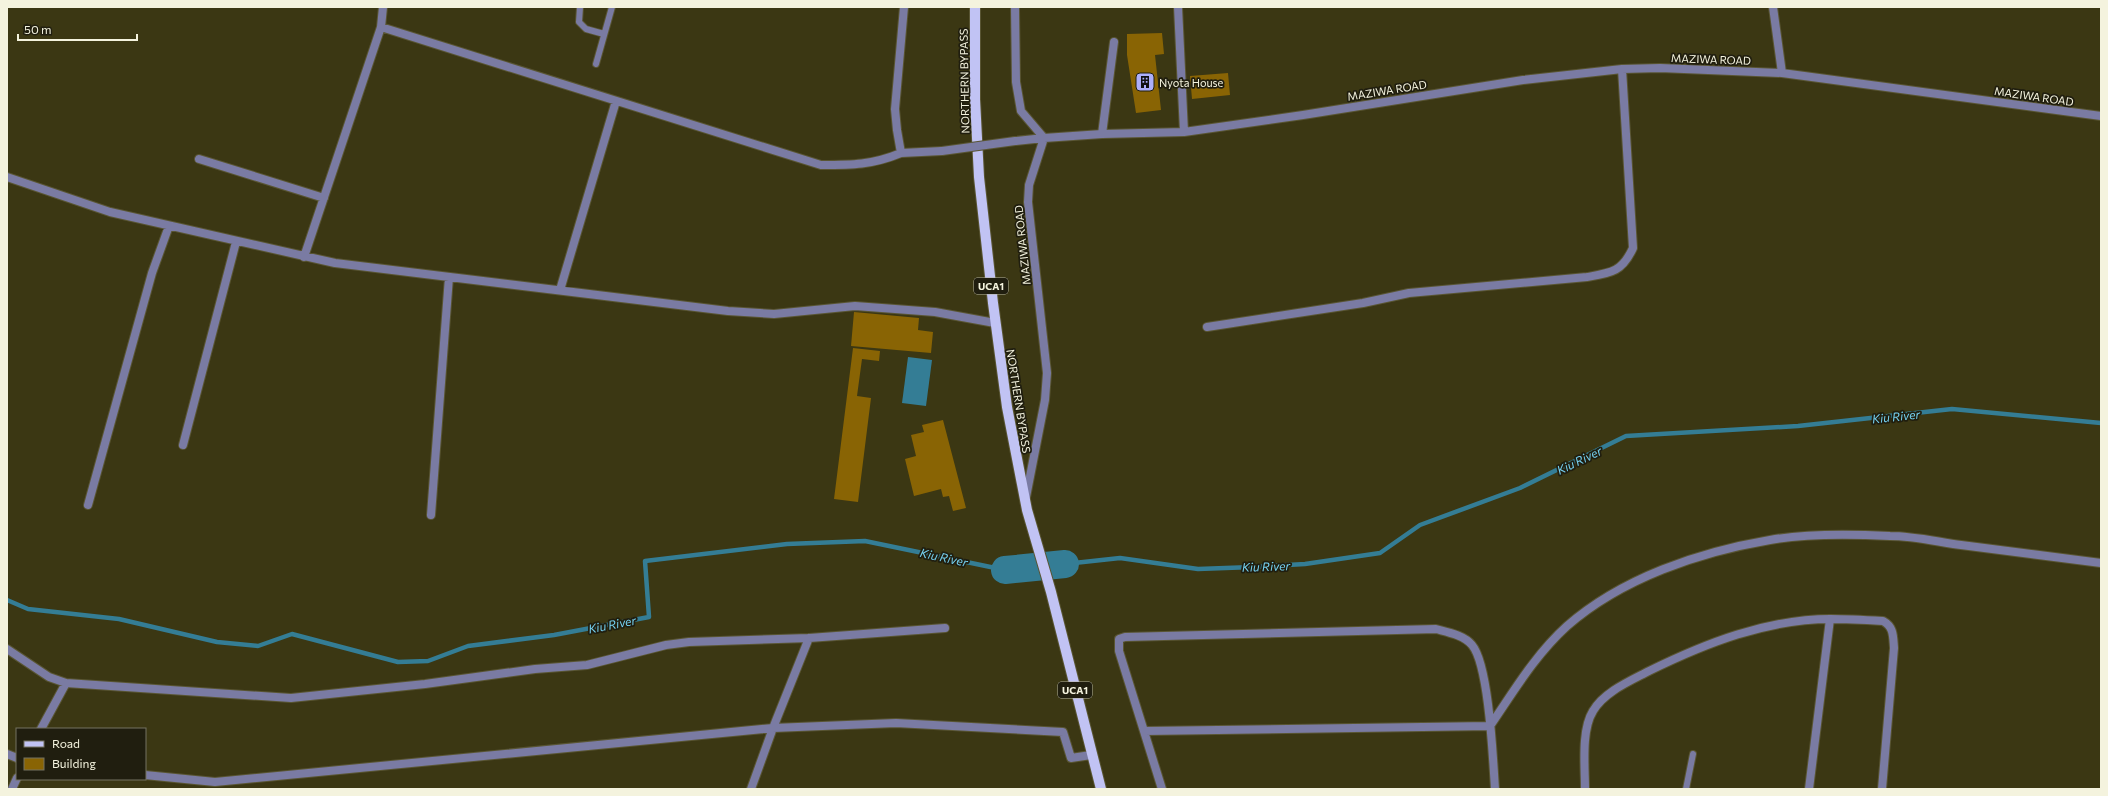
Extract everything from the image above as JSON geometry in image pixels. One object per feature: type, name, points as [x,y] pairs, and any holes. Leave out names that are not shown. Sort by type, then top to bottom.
[{"type":"main road","name":"NORTHERN BYPASS","points":[[975,7],[975,99],[979,177],[995,323],[1010,431],[1025,502],[1051,592],[1091,755],[1101,789]]},
{"type":"street","points":[[304,257],[381,27],[383,7]]},
{"type":"street","points":[[902,152],[896,130],[895,109],[904,7]]},
{"type":"street","points":[[1015,7],[1016,82],[1021,111],[1044,138]]},
{"type":"street","points":[[1178,7],[1184,132]]},
{"type":"street","points":[[1773,7],[1782,73]]},
{"type":"street","points":[[381,27],[821,165],[859,165],[886,159],[902,152],[942,151],[1044,138]]},
{"type":"street","points":[[1102,134],[1114,42]]},
{"type":"street","name":"MAZIWA ROAD","points":[[1025,502],[1045,400],[1047,373],[1028,202],[1029,185],[1044,138],[1102,134],[1184,132],[1303,115],[1523,80],[1622,69],[1660,68],[1782,73],[2101,116]]},
{"type":"street","points":[[1207,327],[1350,305],[1409,293],[1587,277],[1610,273],[1622,266],[1633,248],[1622,69]]},
{"type":"street","points":[[560,290],[616,101]]},
{"type":"street","points":[[199,159],[324,198]]},
{"type":"street","points":[[7,177],[110,212],[236,242],[335,263],[728,311],[774,314],[855,306],[935,312],[995,323]]},
{"type":"street","points":[[88,505],[152,273],[169,226]]},
{"type":"street","points":[[183,445],[236,242]]},
{"type":"street","points":[[431,516],[449,277]]},
{"type":"street","points":[[1490,726],[1534,660],[1567,626],[1616,592],[1676,564],[1726,550],[1771,539],[1813,536],[1891,536],[2101,563]]},
{"type":"street","points":[[1585,789],[1587,726],[1593,711],[1603,699],[1627,682],[1716,641],[1773,625],[1830,619],[1883,620],[1890,625],[1893,631],[1894,648],[1882,789]]},
{"type":"street","points":[[1809,789],[1830,619]]},
{"type":"street","points":[[7,649],[48,677],[66,683],[291,698],[425,684],[535,669],[587,665],[666,645],[689,642],[809,638],[945,628]]},
{"type":"street","points":[[1162,789],[1119,650],[1119,639],[1125,637],[1436,629],[1455,634],[1472,644],[1479,657],[1490,726],[1495,789]]},
{"type":"street","points":[[751,789],[773,728],[809,638]]},
{"type":"street","points":[[42,728],[66,683]]},
{"type":"street","points":[[146,775],[215,782],[773,728],[896,723],[1063,732],[1071,758],[1091,755]]},
{"type":"street","points":[[1144,731],[1490,726]]},
{"type":"lane","points":[[580,7],[579,22],[586,29],[604,34]]},
{"type":"lane","points":[[596,64],[612,7]]},
{"type":"lane","points":[[1686,789],[1693,754]]},
{"type":"water","points":[[908,357],[932,360],[926,406],[902,403]]},
{"type":"building","name":"Nyota House","points":[[1162,33],[1164,54],[1155,55],[1161,110],[1136,113],[1127,55],[1127,34]]},
{"type":"building","points":[[1228,73],[1230,95],[1192,99],[1190,76]]},
{"type":"building","points":[[854,312],[919,318],[918,330],[933,332],[931,353],[851,346]]},
{"type":"building","points":[[853,348],[880,351],[879,361],[862,359],[857,396],[871,398],[858,502],[834,499]]},
{"type":"building","points":[[943,420],[966,508],[953,511],[949,496],[943,497],[941,489],[914,496],[905,459],[916,456],[911,435],[924,432],[922,425]]},
{"type":"waterway","name":"Kiu River","points":[[1065,564],[1120,558],[1198,569],[1305,564],[1380,553],[1420,525],[1520,488],[1626,436],[1798,426],[1952,409],[2101,423]]},
{"type":"waterway","name":"Kiu River","points":[[7,600],[28,609],[119,619],[217,642],[258,646],[292,634],[398,662],[428,661],[468,646],[554,635],[649,617],[645,561],[787,544],[865,541],[1005,570]]},
{"type":"waterway","name":"Kiu River","points":[[1005,570],[1065,564]]},
{"type":"place","name":"Nyota House","points":[[1145,82]]}]
